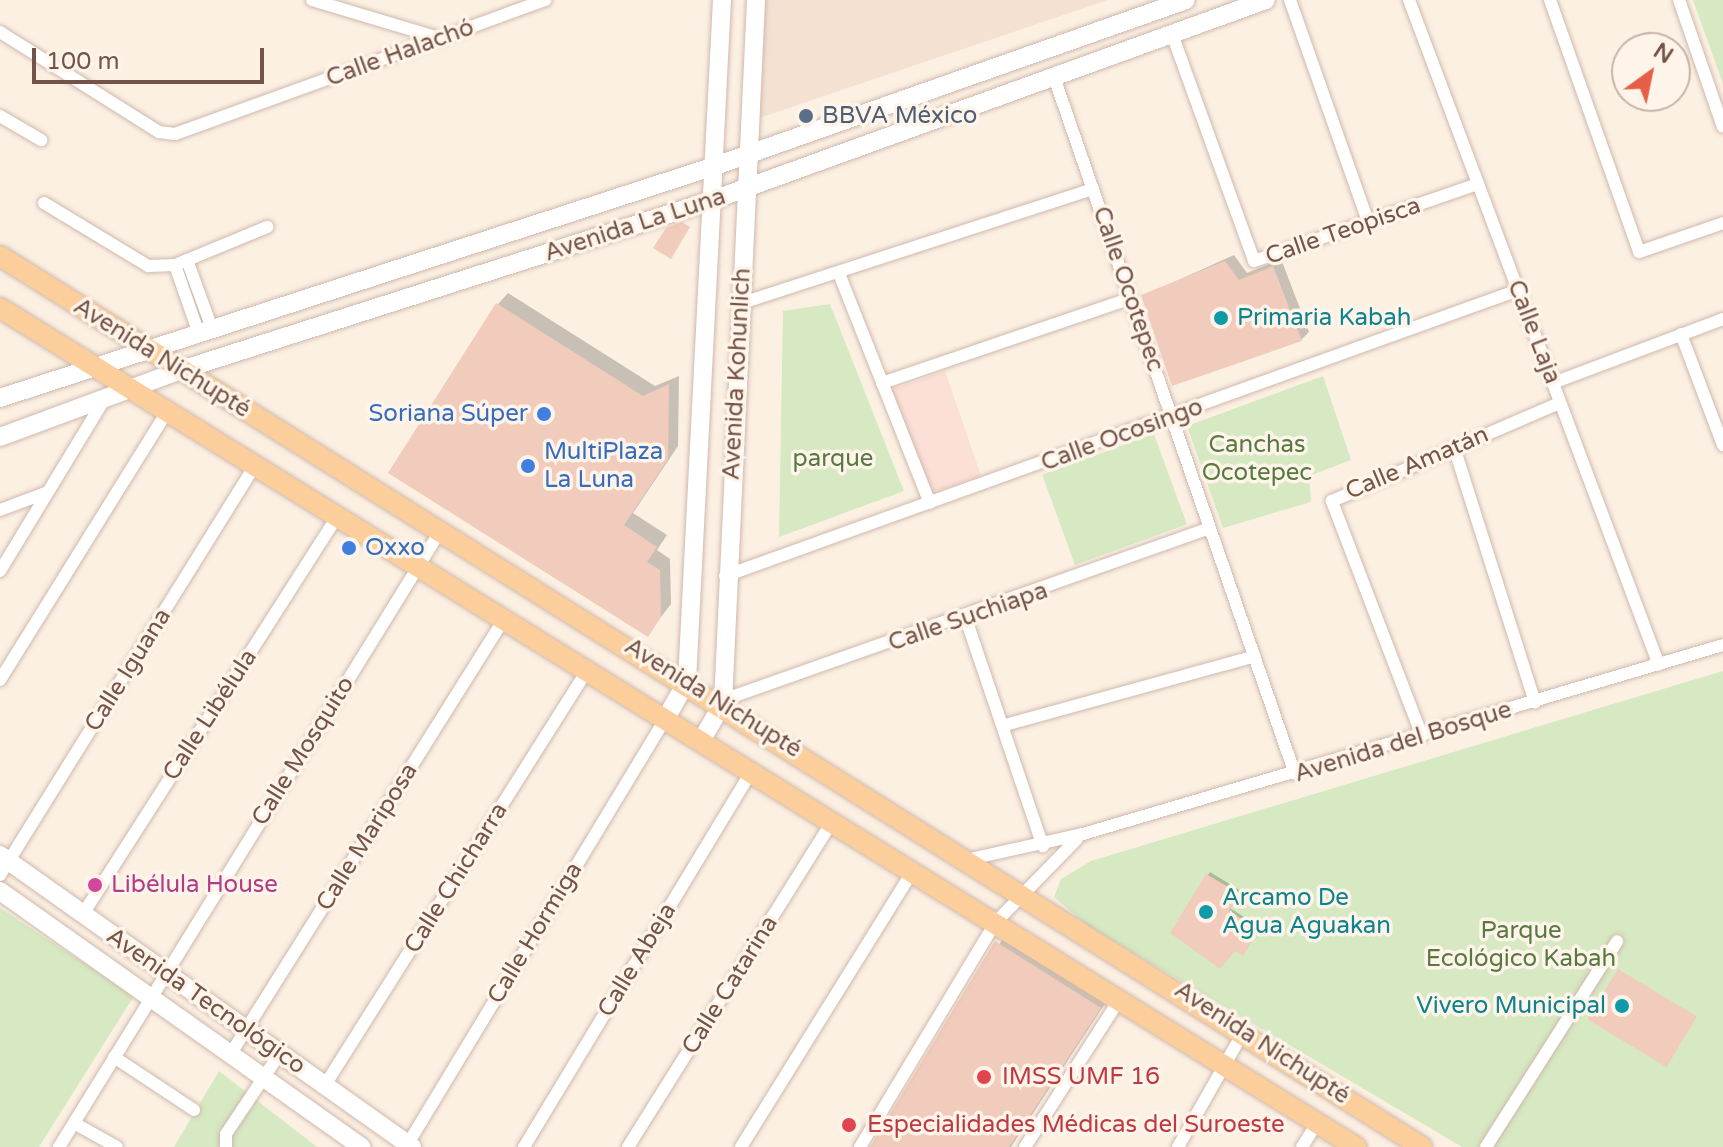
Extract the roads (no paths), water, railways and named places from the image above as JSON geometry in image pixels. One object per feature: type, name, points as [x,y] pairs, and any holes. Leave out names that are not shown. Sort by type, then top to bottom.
[{"type":"main road","name":"Avenida Kohunlich","points":[[665,720],[687,681],[722,0]]},
{"type":"main road","name":"Avenida Kohunlich","points":[[701,741],[723,702],[725,576],[756,0]]},
{"type":"main road","name":"Avenida La Luna","points":[[0,398],[426,255],[715,166],[1186,0]]},
{"type":"main road","name":"Avenida La Luna","points":[[0,437],[181,370],[748,188],[1266,0]]},
{"type":"main road","points":[[426,255],[436,288]]},
{"type":"main road","name":"Avenida Nichupté","points":[[0,256],[723,702],[1244,1030],[1422,1147]]},
{"type":"main road","name":"Avenida Nichupté","points":[[0,308],[1356,1147]]},
{"type":"main road","points":[[701,392],[736,393]]},
{"type":"main road","name":"Avenida Tecnológico","points":[[3,864],[83,914],[408,1146]]},
{"type":"main road","name":"Avenida Tecnológico","points":[[0,891],[361,1147]]},
{"type":"street","points":[[312,0],[442,39]]},
{"type":"street","name":"Calle Halachó","points":[[0,32],[159,132],[175,134],[545,0]]},
{"type":"street","points":[[1290,0],[1368,222]]},
{"type":"street","name":"Calle Laja","points":[[1409,0],[1659,665]]},
{"type":"street","points":[[1550,0],[1639,252],[1723,223]]},
{"type":"street","points":[[1679,0],[1723,127]]},
{"type":"street","name":"Calle Teopisca","points":[[1172,34],[1254,261],[1478,184]]},
{"type":"street","name":"Calle Ocotepec","points":[[1054,77],[1295,774]]},
{"type":"street","points":[[0,116],[41,140]]},
{"type":"street","points":[[742,303],[840,276],[1093,189]]},
{"type":"street","points":[[44,203],[129,258],[181,263],[267,227]]},
{"type":"street","points":[[181,263],[204,329]]},
{"type":"street","points":[[840,276],[930,503]]},
{"type":"street","name":"Calle Ocosingo","points":[[725,576],[1172,418],[1518,290]]},
{"type":"street","points":[[882,383],[1131,298]]},
{"type":"street","points":[[1553,383],[1723,319]]},
{"type":"street","points":[[1681,334],[1723,445]]},
{"type":"street","points":[[0,571],[104,400]]},
{"type":"street","name":"Calle Amatán","points":[[1422,736],[1329,509],[1337,496],[1560,403]]},
{"type":"street","points":[[0,680],[167,412]]},
{"type":"street","points":[[1454,447],[1535,702]]},
{"type":"street","name":"Calle Iguana","points":[[3,864],[255,465]]},
{"type":"street","points":[[0,510],[48,492]]},
{"type":"street","name":"Calle Libélula","points":[[83,914],[338,516]]},
{"type":"street","name":"Calle Suchiapa","points":[[723,702],[966,619],[1210,528]]},
{"type":"street","name":"Calle Mosquito","points":[[59,1147],[441,530]]},
{"type":"street","name":"Calle Mariposa","points":[[230,1055],[504,619]]},
{"type":"street","points":[[966,619],[1005,725],[1043,846]]},
{"type":"street","name":"Avenida del Bosque","points":[[970,859],[1043,846],[1723,645]]},
{"type":"street","points":[[1005,725],[1255,656]]},
{"type":"street","name":"Calle Chicharra","points":[[325,1085],[587,670]]},
{"type":"street","name":"Calle Hormiga","points":[[408,1146],[665,720]]},
{"type":"street","name":"Calle Abeja","points":[[524,1147],[751,772]]},
{"type":"street","name":"Calle Catarina","points":[[628,1147],[832,822]]},
{"type":"street","name":"Avenida del Bosque","points":[[860,1147],[995,923],[1027,895],[1052,859],[1083,834]]},
{"type":"street","points":[[741,1147],[912,872]]},
{"type":"street","points":[[1486,1147],[1617,941]]},
{"type":"street","points":[[1025,1147],[1119,1000]]},
{"type":"street","points":[[1178,1147],[1222,1064],[1244,1030]]},
{"type":"street","points":[[226,1147],[226,1134],[280,1053]]},
{"type":"street","points":[[114,1057],[194,1110]]},
{"type":"street","points":[[74,1123],[117,1147]]},
{"type":"street","points":[[1302,1147],[1317,1123]]},
{"type":"place","name":"BBVA México","points":[[806,116]]},
{"type":"place","name":"Primaria Kabah","points":[[1221,318]]},
{"type":"place","name":"Soriana Súper","points":[[544,414]]},
{"type":"place","name":"MultiPlaza La Luna","points":[[528,466]]},
{"type":"place","name":"Oxxo","points":[[349,548]]},
{"type":"place","name":"Libélula House","points":[[95,885]]},
{"type":"place","name":"Arcamo De Agua Aguakan","points":[[1206,912]]},
{"type":"place","name":"Vivero Municipal","points":[[1622,1006]]},
{"type":"place","name":"IMSS UMF 16","points":[[984,1077]]},
{"type":"place","name":"Especialidades Médicas del Suroeste","points":[[849,1125]]},
{"type":"park label","name":"parque","points":[[833,459]]},
{"type":"park label","name":"Canchas Ocotepec","points":[[1257,459]]},
{"type":"park label","name":"Parque Ecológico Kabah","points":[[1521,945]]}]
